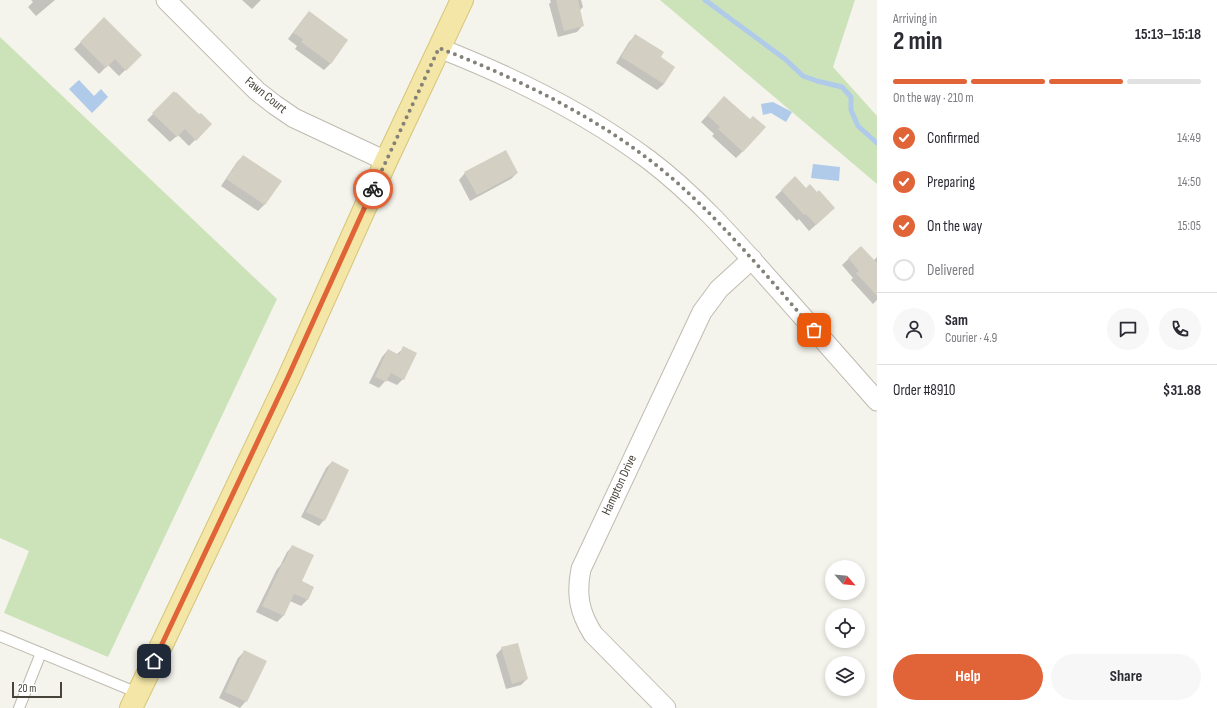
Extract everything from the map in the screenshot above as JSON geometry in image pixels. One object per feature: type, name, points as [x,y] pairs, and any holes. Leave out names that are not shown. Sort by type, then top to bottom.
[{"type":"main road","points":[[134,700],[285,384],[386,161],[462,0]]},
{"type":"street","name":"Fawn Court","points":[[166,0],[257,91],[274,105],[294,118],[386,161]]},
{"type":"street","points":[[439,48],[474,61],[560,102],[614,134],[650,160],[682,187],[752,259],[877,401]]},
{"type":"street","name":"Hampton Drive","points":[[666,708],[589,629],[579,604],[578,583],[581,568],[702,312],[719,289],[752,259]]},
{"type":"lane","points":[[0,636],[41,653],[134,700]]},
{"type":"lane","points":[[19,708],[41,653]]},
{"type":"green space","points":[[660,0],[855,0],[833,67],[877,116],[877,184]]},
{"type":"green space","points":[[0,37],[277,299],[108,657],[4,613],[29,551],[0,538]]},
{"type":"water","points":[[79,80],[94,96],[101,89],[108,97],[92,113],[69,89]]},
{"type":"water","points":[[773,102],[792,112],[786,122],[771,113],[763,115],[761,104]]},
{"type":"water","points":[[813,164],[840,167],[839,181],[811,178]]},
{"type":"building","points":[[556,0],[578,0],[584,26],[564,31]]},
{"type":"building","points":[[309,11],[348,40],[331,64],[301,42],[303,39],[293,33]]},
{"type":"building","points":[[104,17],[142,55],[126,71],[115,59],[106,68],[80,42]]},
{"type":"building","points":[[635,34],[664,52],[661,57],[675,67],[664,84],[621,57]]},
{"type":"building","points":[[174,91],[212,124],[196,141],[185,129],[177,137],[152,113]]},
{"type":"building","points":[[724,96],[750,119],[753,116],[766,127],[743,152],[718,129],[720,127],[707,115]]},
{"type":"building","points":[[506,150],[518,173],[477,195],[464,172]]},
{"type":"building","points":[[243,155],[282,181],[265,205],[226,179]]},
{"type":"building","points":[[795,176],[806,188],[810,184],[817,192],[819,190],[835,208],[816,225],[806,214],[804,215],[781,190]]},
{"type":"building","points":[[861,246],[877,263],[877,296],[856,273],[859,271],[848,258]]},
{"type":"building","points":[[403,346],[417,353],[404,380],[391,373],[386,382],[375,377],[388,349],[399,355]]},
{"type":"building","points":[[332,461],[349,470],[325,521],[306,512]]},
{"type":"building","points":[[292,545],[314,555],[302,581],[314,587],[308,600],[294,594],[284,616],[262,606]]},
{"type":"building","points":[[518,643],[528,679],[512,684],[501,647]]},
{"type":"building","points":[[244,650],[267,661],[247,702],[225,692]]},
{"type":"waterway","points":[[705,0],[785,59],[803,76],[842,87],[851,97],[851,110],[858,126],[877,143]]},
{"type":"way so far","points":[[373,189],[439,48],[474,61],[560,102],[614,134],[650,160],[682,187],[714,219],[752,259],[814,330]]},
{"type":"route","points":[[154,661],[288,377],[373,189]]}]
